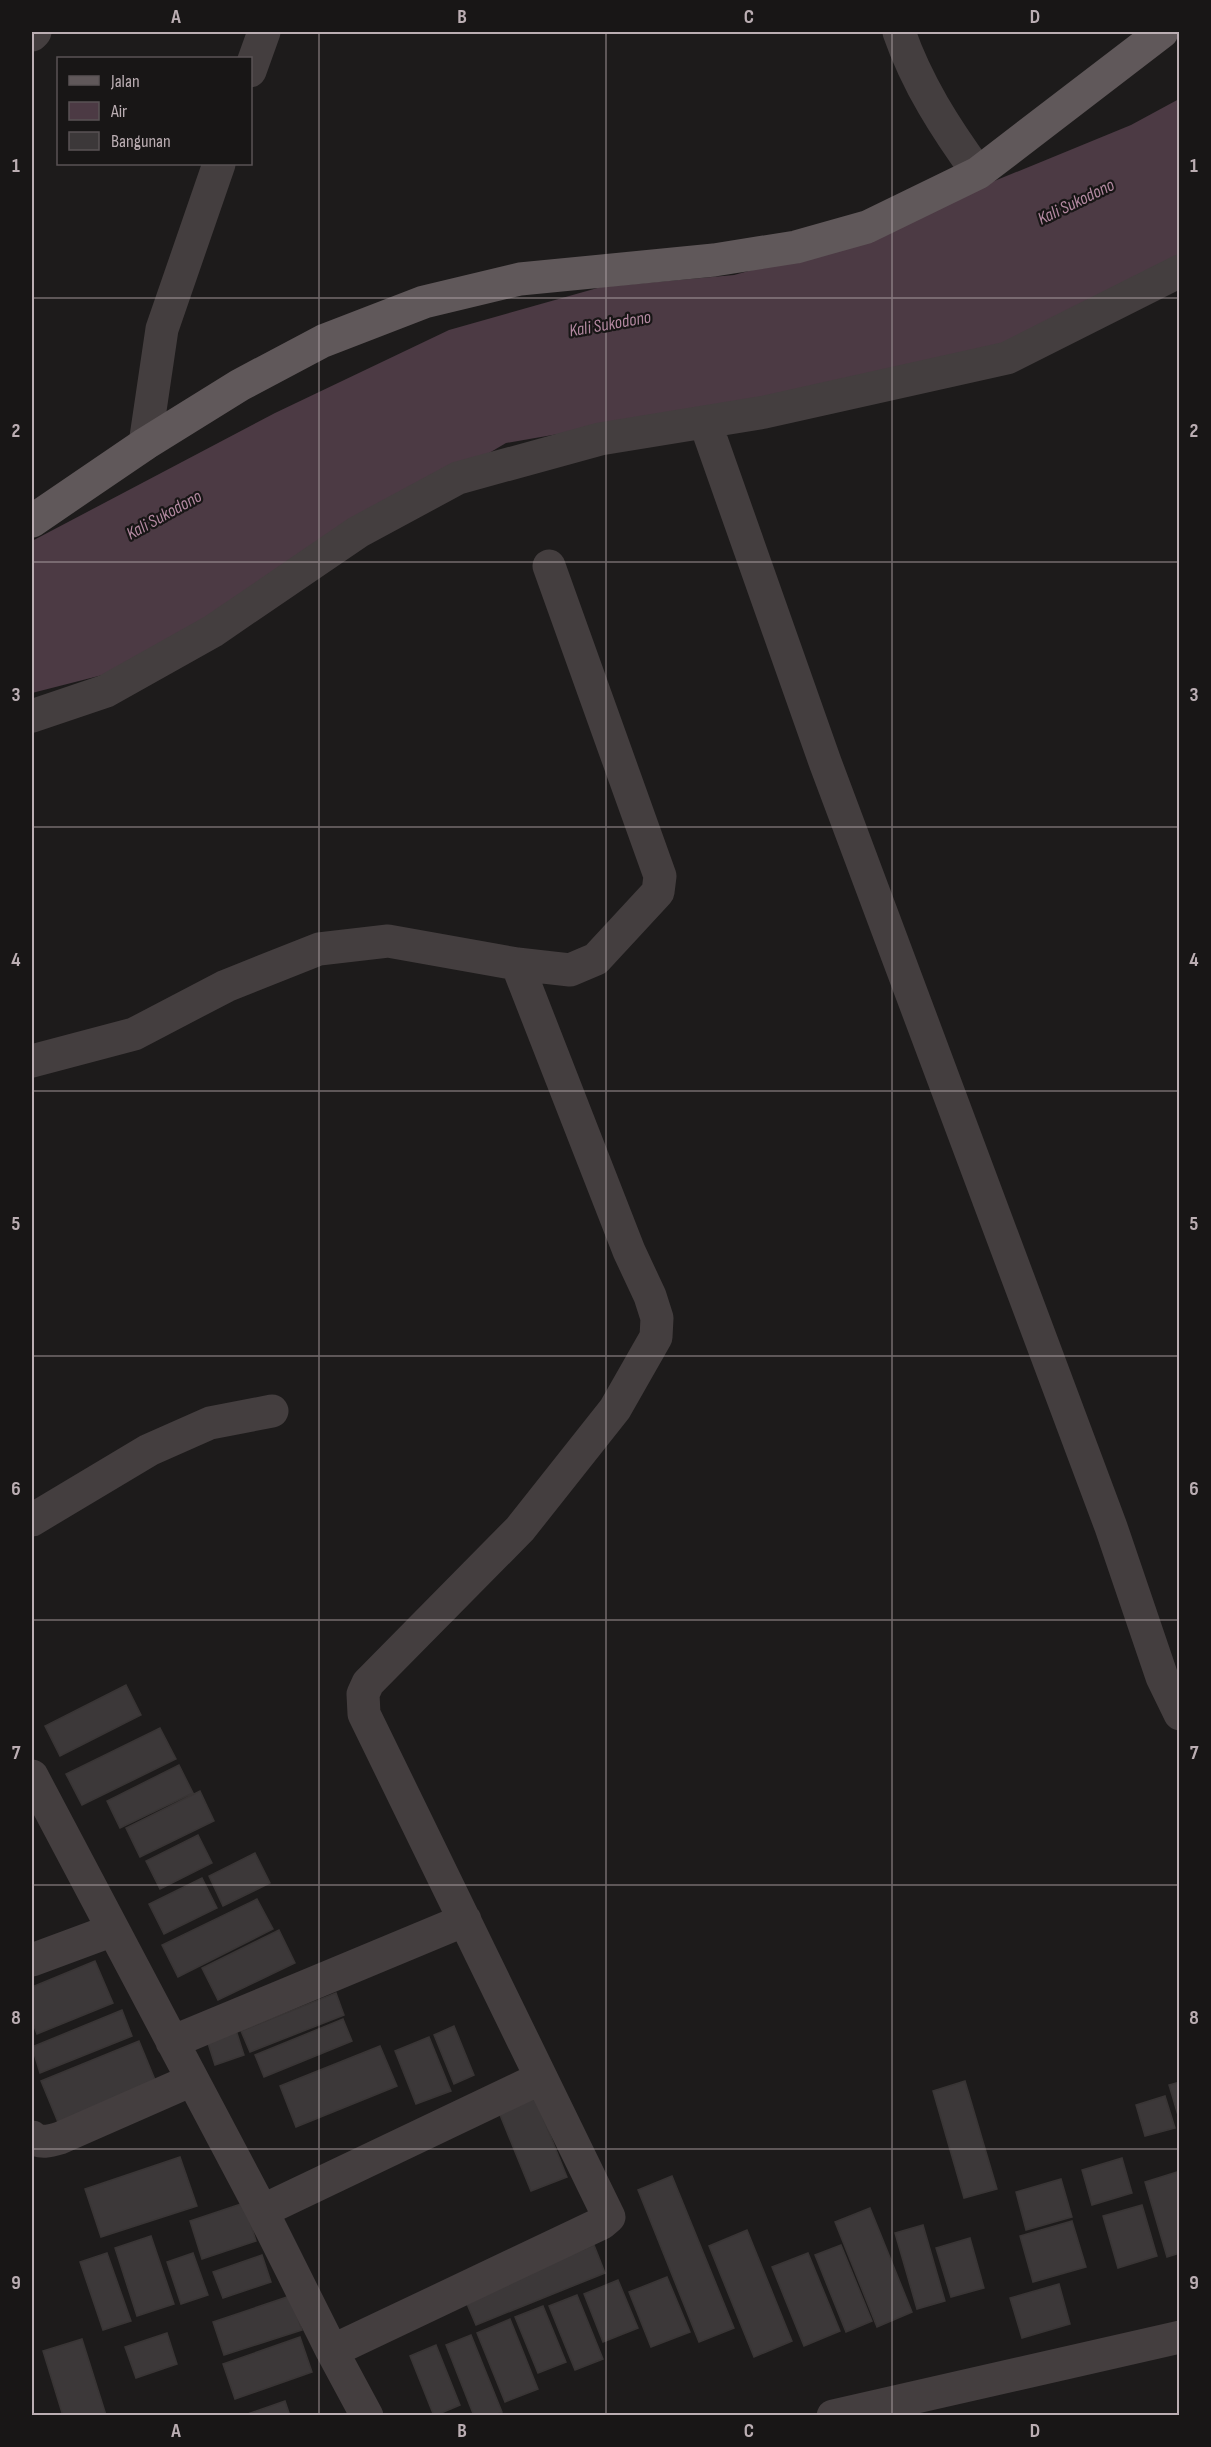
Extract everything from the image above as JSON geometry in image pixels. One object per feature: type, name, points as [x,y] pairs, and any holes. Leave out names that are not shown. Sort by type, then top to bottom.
[{"type":"main road","points":[[32,521],[145,444],[240,386],[323,341],[424,302],[520,279],[714,260],[796,247],[867,228],[978,173],[1161,32]]},
{"type":"street","points":[[32,35],[35,32]]},
{"type":"street","points":[[252,65],[264,32]]},
{"type":"street","points":[[899,32],[919,81],[943,125],[978,173]]},
{"type":"street","points":[[145,444],[162,329],[219,165]]},
{"type":"street","points":[[32,716],[106,691],[213,632],[358,532],[458,478],[600,439],[765,412],[1007,358],[1179,271]]},
{"type":"street","points":[[705,422],[825,762],[1111,1527],[1162,1677],[1179,1714]]},
{"type":"street","points":[[32,1061],[134,1034],[226,986],[319,950],[388,941],[517,964],[570,970],[596,959],[658,892],[660,876],[549,566]]},
{"type":"street","points":[[332,2351],[606,2220],[608,2212],[364,1714],[363,1694],[368,1683],[520,1529],[615,1409],[656,1337],[657,1318],[650,1296],[629,1251],[517,964]]},
{"type":"street","points":[[32,1520],[148,1450],[210,1424],[272,1411]]},
{"type":"street","points":[[32,1776],[367,2415]]},
{"type":"street","points":[[172,2042],[465,1920]]},
{"type":"street","points":[[32,1960],[113,1930]]},
{"type":"street","points":[[262,2211],[541,2078]]},
{"type":"street","points":[[32,2137],[49,2142],[192,2080]]},
{"type":"street","points":[[832,2415],[1179,2337]]},
{"type":"water","name":"Kali Sukodono","points":[[1179,99],[1179,262],[960,364],[506,443],[122,670],[32,693],[32,541],[275,413],[449,330],[601,287],[734,275],[831,248],[1131,125]]},
{"type":"building","points":[[126,1685],[141,1715],[60,1756],[45,1726]]},
{"type":"building","points":[[160,1728],[176,1759],[82,1805],[66,1774]]},
{"type":"building","points":[[179,1765],[193,1793],[120,1828],[107,1801]]},
{"type":"building","points":[[200,1791],[214,1821],[140,1857],[126,1828]]},
{"type":"building","points":[[198,1835],[212,1863],[160,1889],[146,1861]]},
{"type":"building","points":[[255,1853],[270,1883],[223,1906],[209,1876]]},
{"type":"building","points":[[202,1878],[217,1908],[164,1934],[149,1904]]},
{"type":"building","points":[[257,1899],[273,1929],[178,1977],[162,1945]]},
{"type":"building","points":[[279,1930],[295,1963],[218,2000],[202,1968]]},
{"type":"building","points":[[95,1961],[113,2003],[37,2034],[32,2021],[32,1987]]},
{"type":"building","points":[[336,1993],[344,2015],[250,2052],[241,2031]]},
{"type":"building","points":[[122,2010],[132,2036],[40,2073],[32,2047]]},
{"type":"building","points":[[343,2019],[352,2041],[264,2077],[255,2055]]},
{"type":"building","points":[[234,2024],[244,2055],[215,2065],[205,2034]]},
{"type":"building","points":[[454,2026],[474,2075],[454,2084],[434,2035]]},
{"type":"building","points":[[429,2037],[451,2091],[416,2104],[395,2051]]},
{"type":"building","points":[[139,2041],[158,2087],[60,2127],[41,2081]]},
{"type":"building","points":[[380,2046],[397,2086],[296,2127],[280,2086]]},
{"type":"building","points":[[965,2081],[997,2189],[964,2198],[933,2091]]},
{"type":"building","points":[[1180,2082],[1180,2122],[1169,2085]]},
{"type":"building","points":[[532,2090],[567,2177],[531,2191],[496,2105]]},
{"type":"building","points":[[1165,2096],[1175,2128],[1145,2136],[1136,2105]]},
{"type":"building","points":[[180,2157],[197,2206],[101,2237],[85,2189]]},
{"type":"building","points":[[1122,2158],[1132,2193],[1092,2205],[1082,2170]]},
{"type":"building","points":[[1180,2171],[1180,2253],[1167,2257],[1145,2182]]},
{"type":"building","points":[[672,2176],[734,2328],[699,2342],[638,2190]]},
{"type":"building","points":[[1061,2179],[1072,2217],[1026,2230],[1016,2192]]},
{"type":"building","points":[[244,2203],[256,2241],[202,2259],[190,2221]]},
{"type":"building","points":[[1142,2205],[1157,2256],[1118,2268],[1103,2216]]},
{"type":"building","points":[[870,2208],[912,2312],[877,2327],[835,2222]]},
{"type":"building","points":[[1072,2221],[1086,2267],[1033,2282],[1020,2236]]},
{"type":"building","points":[[923,2225],[945,2301],[917,2309],[895,2233]]},
{"type":"building","points":[[747,2230],[792,2341],[754,2357],[709,2246]]},
{"type":"building","points":[[151,2236],[174,2304],[137,2316],[115,2248]]},
{"type":"building","points":[[970,2238],[984,2288],[951,2297],[936,2248]]},
{"type":"building","points":[[594,2245],[605,2273],[476,2325],[464,2297]]},
{"type":"building","points":[[841,2245],[872,2321],[846,2332],[815,2255]]},
{"type":"building","points":[[107,2253],[131,2321],[103,2330],[80,2262]]},
{"type":"building","points":[[193,2253],[208,2295],[181,2304],[167,2262]]},
{"type":"building","points":[[808,2253],[840,2331],[804,2346],[772,2267]]},
{"type":"building","points":[[262,2255],[271,2282],[223,2298],[213,2272]]},
{"type":"building","points":[[667,2277],[690,2332],[651,2347],[629,2292]]},
{"type":"building","points":[[618,2280],[638,2328],[603,2342],[584,2294]]},
{"type":"building","points":[[1059,2284],[1070,2324],[1022,2338],[1010,2298]]},
{"type":"building","points":[[577,2295],[603,2359],[575,2370],[549,2306]]},
{"type":"building","points":[[290,2296],[302,2330],[224,2355],[213,2322]]},
{"type":"building","points":[[543,2306],[566,2362],[538,2373],[515,2317]]},
{"type":"building","points":[[510,2319],[538,2389],[505,2402],[477,2333]]},
{"type":"building","points":[[167,2333],[177,2364],[136,2378],[125,2347]]},
{"type":"building","points":[[471,2335],[502,2412],[493,2416],[474,2416],[446,2345]]},
{"type":"building","points":[[300,2337],[312,2372],[235,2399],[223,2364]]},
{"type":"building","points":[[82,2339],[106,2415],[104,2416],[63,2416],[43,2351]]},
{"type":"building","points":[[436,2345],[460,2405],[434,2416],[410,2356]]},
{"type":"building","points":[[285,2401],[290,2416],[242,2416]]}]
